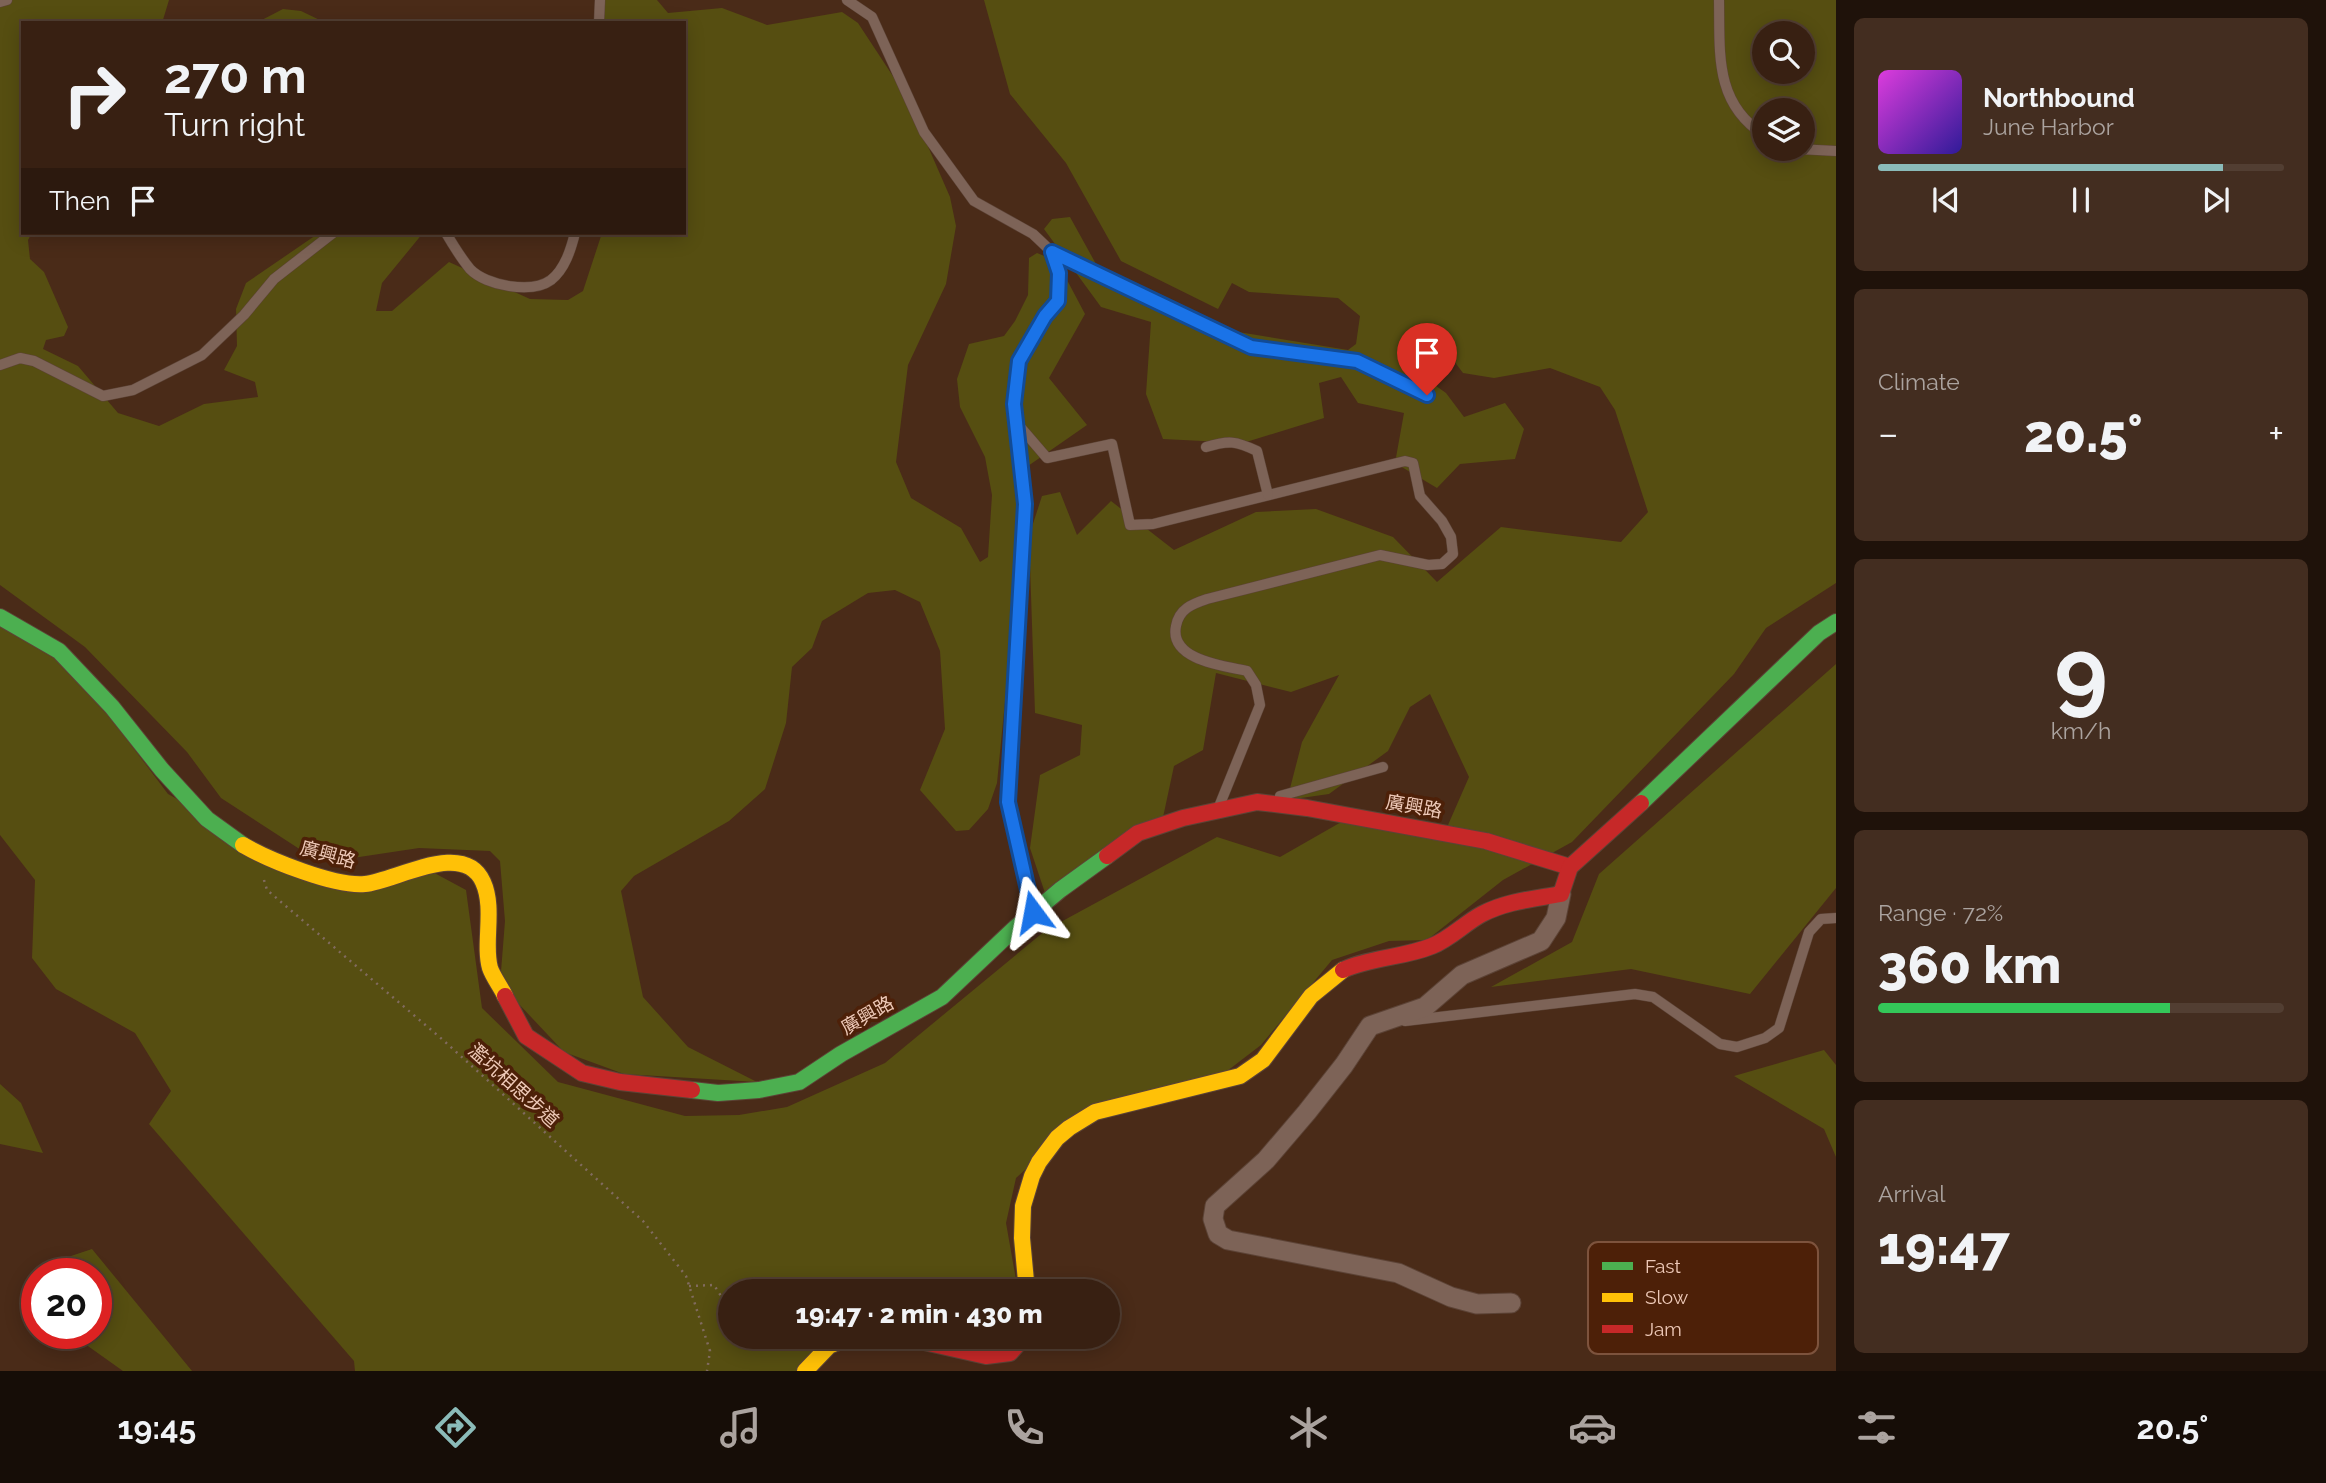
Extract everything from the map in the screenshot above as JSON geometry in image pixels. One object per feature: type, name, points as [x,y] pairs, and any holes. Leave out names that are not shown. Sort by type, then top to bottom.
[{"type":"street","name":"廣興路","points":[[0,617],[59,652],[112,707],[162,770],[207,819],[235,841],[262,857],[333,880],[364,884],[443,862],[461,864],[475,872],[483,881],[488,902],[490,967],[526,1036],[582,1073],[620,1082],[718,1094],[799,1082],[841,1054],[942,997],[1033,912],[1138,833],[1218,810],[1257,802],[1307,808],[1486,841],[1570,867]]},
{"type":"street","points":[[1511,1303],[1477,1304],[1451,1297],[1398,1273],[1228,1240],[1218,1234],[1213,1219],[1215,1206],[1266,1160],[1307,1112],[1370,1026],[1426,1007],[1462,975],[1541,941],[1556,918],[1570,867],[1620,823],[1819,633],[1836,622]]},
{"type":"street","points":[[1026,1279],[1023,1206],[1030,1181],[1044,1151],[1077,1121],[1095,1111],[1240,1076],[1263,1060],[1311,996],[1344,969],[1366,961],[1406,955],[1435,945],[1480,915],[1507,903],[1561,894]]},
{"type":"street","points":[[806,1371],[826,1349]]},
{"type":"street","points":[[955,1349],[986,1356],[1010,1353],[1014,1349]]},
{"type":"lane","points":[[0,2],[7,0]]},
{"type":"lane","points":[[598,21],[600,0]]},
{"type":"lane","points":[[847,0],[872,17],[924,132],[974,201],[1033,234],[1052,252],[1251,347],[1357,361],[1427,395]]},
{"type":"lane","points":[[1719,0],[1720,59],[1726,93],[1741,117],[1752,126]]},
{"type":"lane","points":[[1815,150],[1836,151]]},
{"type":"lane","points":[[0,365],[20,358],[34,361],[103,396],[133,390],[202,355],[244,315],[274,279],[329,235]]},
{"type":"lane","points":[[447,235],[471,270],[501,286],[549,282],[559,272],[574,235]]},
{"type":"lane","points":[[1033,912],[1008,802],[1025,504],[1014,404],[1019,361],[1045,316],[1058,301],[1059,273],[1052,252]]},
{"type":"lane","points":[[1016,422],[1047,458],[1112,444],[1130,525],[1153,524],[1405,461],[1413,463],[1420,496],[1442,521],[1451,537],[1453,554],[1442,564],[1428,565],[1380,555],[1207,599],[1189,605],[1178,617],[1175,633],[1184,651],[1201,660],[1247,671],[1256,685],[1260,705],[1218,810]]},
{"type":"lane","points":[[1206,447],[1224,441],[1240,443],[1257,452],[1268,495]]},
{"type":"lane","points":[[1264,803],[1294,790],[1383,767]]},
{"type":"lane","points":[[1370,1026],[1634,994],[1653,996],[1720,1044],[1737,1047],[1765,1038],[1779,1028],[1809,932],[1821,919],[1836,918]]},
{"type":"path","name":"濫坑相思步道","points":[[253,851],[267,890],[443,1040],[643,1221],[686,1276],[710,1351],[707,1371]]},
{"type":"path","points":[[689,1286],[714,1285],[718,1291]]},
{"type":"shaded area","points":[[0,0],[169,0],[163,21],[21,21],[21,235],[31,235],[28,240],[30,259],[44,272],[68,327],[64,336],[46,340],[43,349],[78,366],[118,413],[159,426],[204,404],[258,397],[255,382],[224,370],[237,346],[236,309],[246,283],[316,235],[421,235],[382,283],[376,311],[392,311],[449,262],[530,299],[568,300],[583,291],[601,235],[686,235],[686,21],[595,21],[596,0],[657,0],[668,13],[722,8],[767,25],[842,12],[858,23],[906,96],[950,197],[956,226],[946,284],[908,365],[896,462],[911,498],[961,528],[980,562],[988,557],[992,495],[985,457],[960,407],[957,379],[969,344],[1004,336],[1028,295],[1029,258],[1037,253],[1057,261],[1085,314],[1049,378],[1087,425],[1028,466],[997,783],[988,809],[969,830],[956,831],[920,790],[945,729],[940,651],[920,602],[895,590],[868,593],[822,621],[812,648],[792,667],[786,723],[765,789],[729,821],[634,876],[621,891],[643,997],[688,1047],[757,1082],[624,1074],[564,1052],[500,984],[505,921],[500,861],[490,851],[419,848],[326,862],[301,850],[221,798],[187,752],[85,647],[0,585]]},
{"type":"shaded area","points":[[984,0],[1836,0],[1836,583],[1766,628],[1734,674],[1572,842],[1503,880],[1427,940],[1389,941],[1332,960],[1261,1045],[1218,1078],[1095,1106],[1016,1178],[1006,1223],[1016,1279],[718,1279],[718,1349],[829,1349],[802,1371],[355,1371],[354,1361],[149,1124],[171,1091],[135,1033],[56,989],[32,958],[35,880],[0,835],[0,613],[65,657],[168,794],[337,887],[427,869],[466,890],[482,1008],[558,1082],[685,1116],[739,1115],[787,1107],[885,1063],[1046,930],[1217,837],[1280,857],[1350,817],[1441,841],[1469,777],[1430,694],[1410,707],[1388,751],[1329,794],[1287,800],[1302,742],[1339,675],[1291,692],[1216,673],[1203,750],[1174,766],[1162,822],[1047,899],[1030,848],[1040,775],[1080,755],[1082,725],[1035,713],[1029,536],[1042,496],[1060,492],[1077,535],[1111,501],[1174,550],[1256,512],[1316,509],[1393,537],[1437,582],[1501,527],[1621,542],[1648,512],[1615,410],[1600,387],[1550,368],[1494,378],[1463,373],[1439,341],[1402,362],[1446,393],[1464,417],[1505,403],[1524,429],[1515,459],[1460,464],[1437,488],[1395,463],[1404,413],[1358,403],[1341,377],[1319,383],[1324,418],[1243,443],[1163,439],[1146,394],[1151,322],[1101,307],[1044,229],[1052,219],[1070,217],[1096,264],[1220,329],[1348,350],[1356,344],[1360,316],[1338,298],[1249,292],[1232,283],[1218,309],[1121,261],[1066,163],[1010,94]]},
{"type":"shaded area","points":[[283,9],[301,11],[322,21],[260,21]]},
{"type":"shaded area","points":[[1836,664],[1836,888],[1750,994],[1631,969],[1491,987],[1572,942],[1599,874]]},
{"type":"shaded area","points":[[1824,1050],[1836,1065],[1836,1157],[1824,1129],[1734,1076]]},
{"type":"shaded area","points":[[0,1084],[21,1103],[43,1153],[0,1144]]},
{"type":"shaded area","points":[[92,1249],[99,1258],[65,1258]]},
{"type":"shaded area","points":[[112,1273],[192,1371],[123,1371],[92,1349],[112,1349]]},
{"type":"traffic: fast","points":[[0,617],[59,651],[112,707],[162,770],[207,819],[243,845]]},
{"type":"traffic: fast","points":[[1641,803],[1819,633],[1836,622]]},
{"type":"traffic: fast","points":[[692,1090],[718,1093],[759,1090],[799,1082],[841,1054],[942,997],[1015,928],[1060,890],[1107,856]]},
{"type":"traffic: slow","points":[[243,845],[302,871],[352,884],[365,884],[445,863],[461,864],[474,870],[483,882],[488,903],[490,968],[505,996]]},
{"type":"traffic: slow","points":[[1026,1279],[1022,1238],[1023,1206],[1032,1176],[1057,1138],[1095,1112],[1240,1076],[1263,1060],[1311,996],[1343,970]]},
{"type":"traffic: slow","points":[[805,1371],[826,1349]]},
{"type":"traffic: jam","points":[[1107,856],[1138,833],[1183,818],[1257,802],[1307,808],[1486,841],[1570,867]]},
{"type":"traffic: jam","points":[[1343,970],[1432,946],[1482,914],[1501,906],[1561,894],[1570,867],[1641,803]]},
{"type":"traffic: jam","points":[[505,996],[526,1036],[582,1073],[620,1082],[692,1090]]},
{"type":"traffic: jam","points":[[955,1349],[986,1356],[1010,1353],[1014,1349]]},
{"type":"route","points":[[1033,912],[1008,802],[1025,504],[1014,404],[1019,361],[1045,316],[1058,301],[1059,273],[1052,252],[1251,347],[1357,361],[1427,395]]}]
